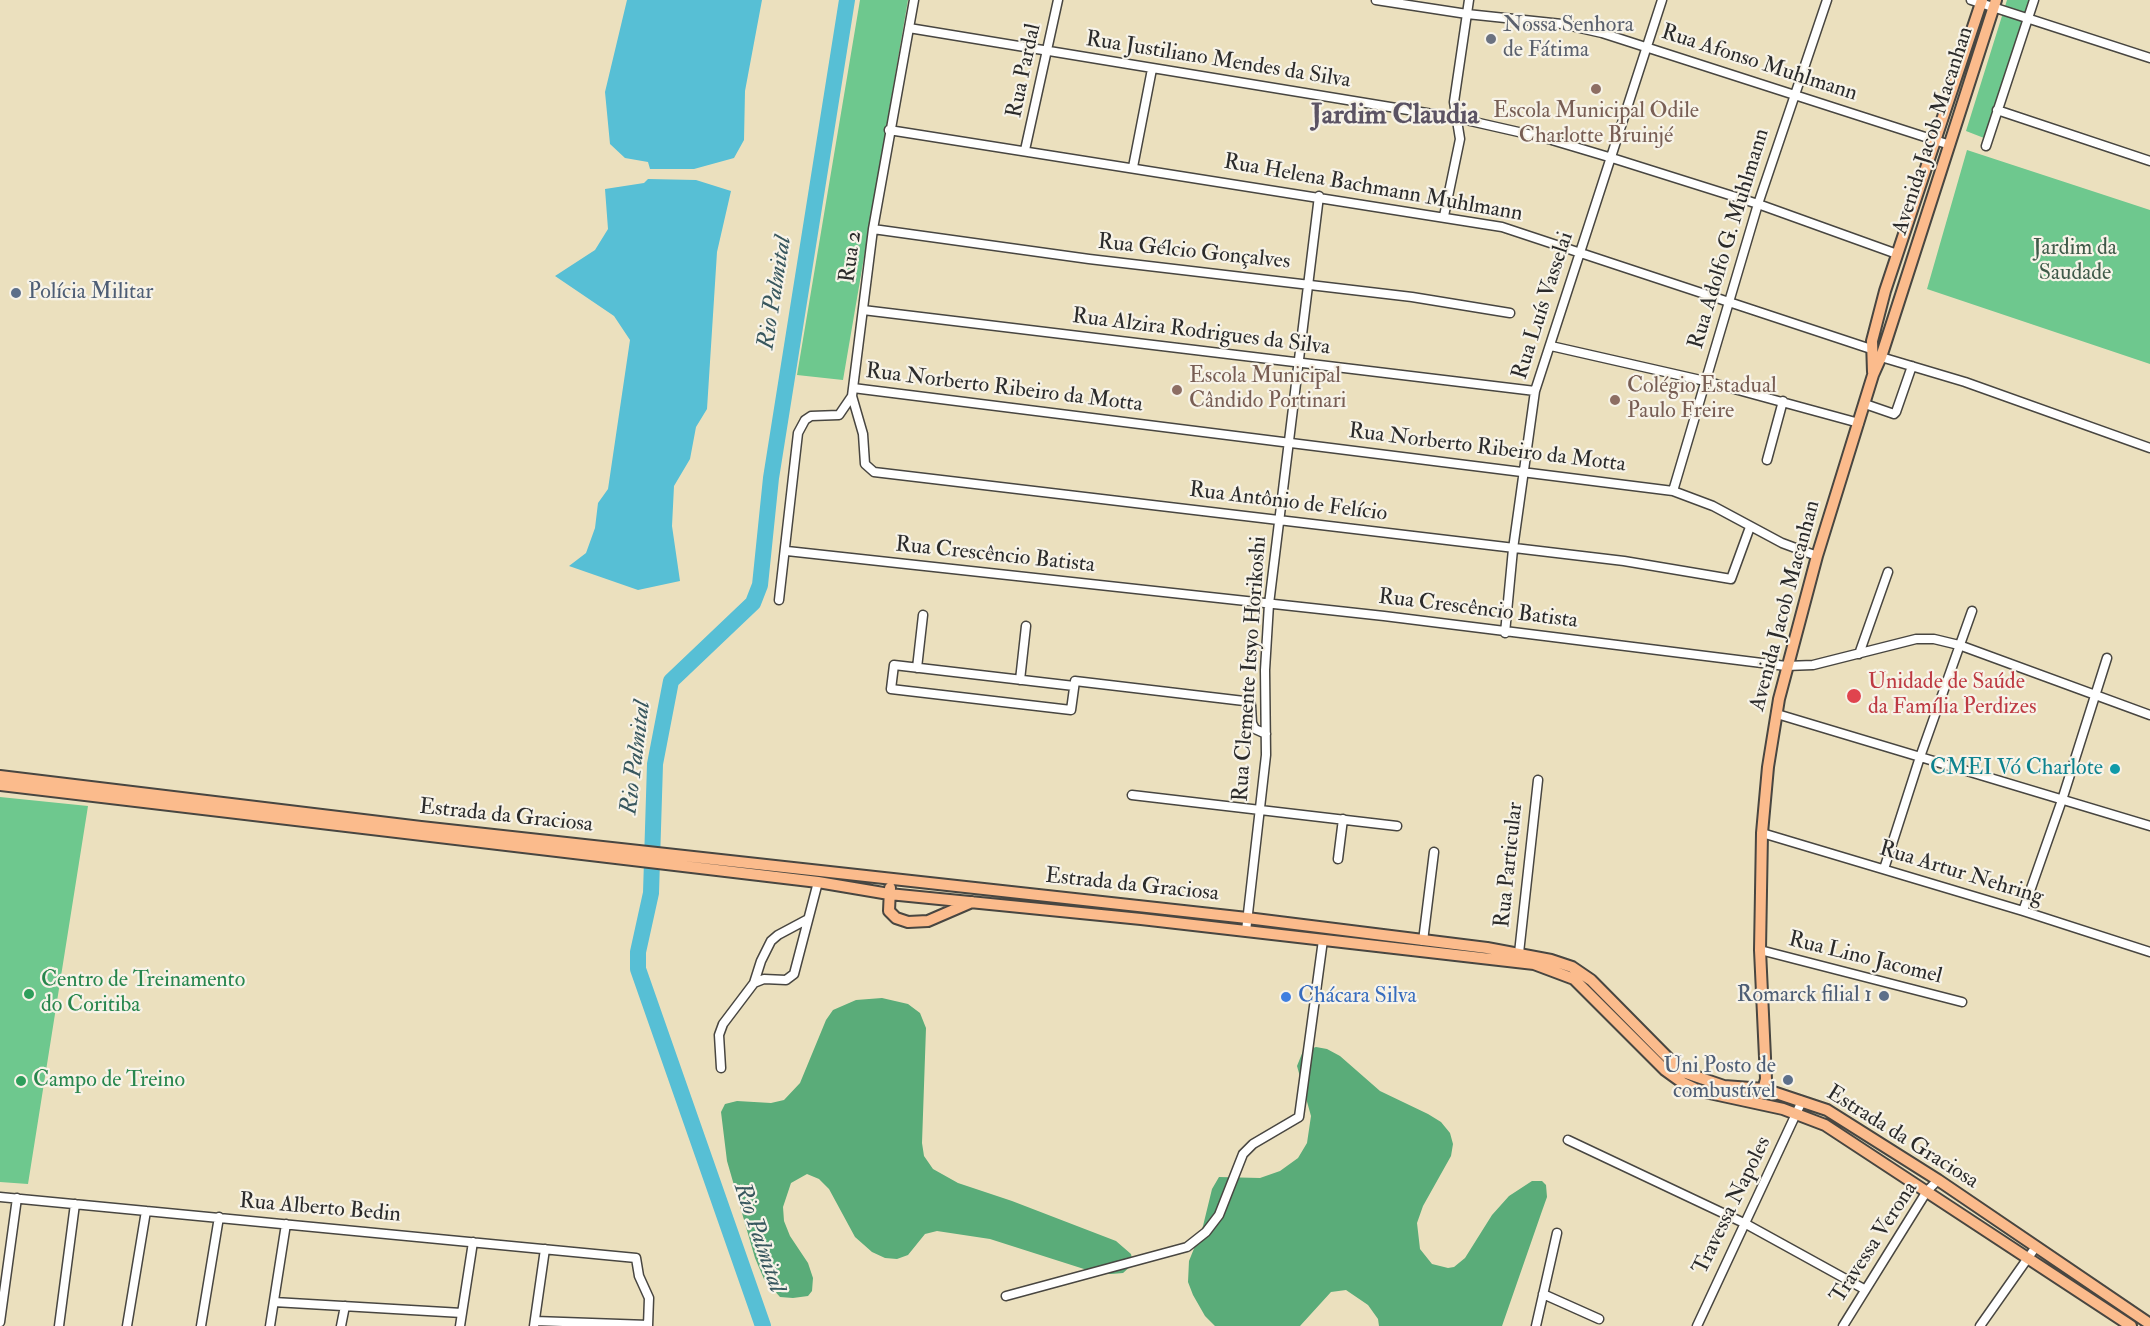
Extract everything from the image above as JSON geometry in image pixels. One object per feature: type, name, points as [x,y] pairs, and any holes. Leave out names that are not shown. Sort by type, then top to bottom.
[{"type":"main road","name":"Avenida Jacob Macanhan","points":[[1873,375],[1873,334],[1978,1]]},
{"type":"main road","name":"Avenida Jacob Macanhan","points":[[1759,1103],[1766,1079],[1760,951],[1762,833],[1777,714],[1786,666],[1817,556],[1873,375],[1887,340],[1995,4]]},
{"type":"main road","points":[[1872,349],[1887,340]]},
{"type":"main road","name":"Estrada da Graciosa","points":[[0,776],[631,856]]},
{"type":"main road","name":"Estrada da Graciosa","points":[[0,785],[666,860],[889,894],[1534,964],[1556,970],[1575,979],[1665,1070],[1683,1083],[1700,1091],[1759,1103],[1797,1114],[1842,1135],[2131,1326]]},
{"type":"main road","name":"Estrada da Graciosa","points":[[666,860],[892,879],[1247,918],[1519,953],[1562,963],[1591,980],[1671,1061],[1686,1073],[1724,1086],[1764,1089],[1827,1110],[1938,1180],[2150,1324]]},
{"type":"main road","points":[[892,879],[889,911],[896,918],[908,922],[928,921],[972,902]]},
{"type":"street","name":"Rua 2","points":[[852,392],[873,228],[914,0]]},
{"type":"street","name":"Rua Pardal","points":[[1025,150],[1058,0]]},
{"type":"street","name":"Rua Afonso Muhlmann","points":[[1376,0],[1467,14],[1562,24],[1647,46],[1950,145]]},
{"type":"street","points":[[1444,216],[1460,139],[1454,102],[1469,0]]},
{"type":"street","name":"Rua Luís Vasselai","points":[[1505,633],[1523,472],[1535,391],[1662,0]]},
{"type":"street","name":"Rua Adolfo G. Muhlmann","points":[[1673,491],[1758,204],[1827,0]]},
{"type":"street","points":[[1986,146],[2034,0]]},
{"type":"street","points":[[1978,1],[1995,4],[2028,19],[2150,58]]},
{"type":"street","name":"Rua Justiliano Mendes da Silva","points":[[909,28],[1456,118],[1545,138],[1758,204],[1897,254]]},
{"type":"street","points":[[1133,167],[1152,69]]},
{"type":"street","points":[[1997,110],[2150,161]]},
{"type":"street","name":"Rua Helena Bachmann Muhlmann","points":[[890,130],[1319,196],[1502,227],[1872,349]]},
{"type":"street","name":"Rua Clemente Itsyo Horikoshi","points":[[1246,931],[1266,755],[1265,670],[1269,604],[1319,196]]},
{"type":"street","name":"Rua Gélcio Gonçalves","points":[[873,228],[1089,260],[1310,284],[1510,313]]},
{"type":"street","name":"Rua Alzira Rodrigues da Silva","points":[[863,310],[1535,391]]},
{"type":"street","points":[[1551,346],[1705,381],[1859,423]]},
{"type":"street","points":[[1881,357],[2150,448]]},
{"type":"street","points":[[1864,405],[1894,414],[1912,366]]},
{"type":"street","points":[[779,600],[787,551],[791,476],[801,426],[811,416],[839,415],[852,392]]},
{"type":"street","name":"Rua Norberto Ribeiro da Motta","points":[[852,392],[1290,443],[1673,491],[1713,506],[1782,543],[1817,556]]},
{"type":"street","name":"Rua Antônio de Felício","points":[[852,392],[863,434],[865,464],[874,472],[1624,561],[1731,579],[1750,527]]},
{"type":"street","points":[[1767,460],[1783,401]]},
{"type":"street","name":"Rua Crescêncio Batista","points":[[787,551],[1384,616],[1505,633],[1786,666],[1813,665],[1916,639],[1959,645],[2150,715]]},
{"type":"street","points":[[1859,654],[1888,572]]},
{"type":"street","points":[[1884,869],[1920,757],[1972,611]]},
{"type":"street","points":[[916,668],[922,615]]},
{"type":"street","points":[[1020,680],[1026,626]]},
{"type":"street","points":[[2023,911],[2062,800],[2107,658]]},
{"type":"street","points":[[1074,686],[894,665],[891,689],[1071,710],[1075,681],[1244,701],[1251,705],[1253,726],[1257,731],[1266,734]]},
{"type":"street","points":[[1777,714],[2150,826]]},
{"type":"street","name":"Rua Particular","points":[[1519,953],[1538,780]]},
{"type":"street","points":[[1132,795],[1259,808],[1397,826]]},
{"type":"street","points":[[1338,858],[1343,819]]},
{"type":"street","name":"Rua Artur Nehring","points":[[1762,833],[2023,911],[2150,952]]},
{"type":"street","points":[[1423,941],[1434,852]]},
{"type":"street","points":[[754,983],[764,979],[786,980],[794,974],[819,882]]},
{"type":"street","points":[[721,1068],[719,1035],[723,1024],[754,983],[766,948],[778,934],[808,919]]},
{"type":"street","points":[[1006,1296],[1187,1247],[1206,1232],[1219,1215],[1243,1154],[1253,1144],[1299,1117],[1323,940]]},
{"type":"street","name":"Rua Lino Jacomel","points":[[1760,951],[1962,1002]]},
{"type":"street","name":"Travessa Napoles","points":[[1697,1326],[1802,1101]]},
{"type":"street","points":[[1568,1140],[1746,1224],[1864,1289]]},
{"type":"street","name":"Travessa Verona","points":[[1843,1326],[1927,1191],[1938,1180]]},
{"type":"street","name":"Rua Alberto Bedin","points":[[0,1197],[636,1258],[639,1276],[649,1298],[648,1325]]},
{"type":"street","points":[[0,1322],[17,1198]]},
{"type":"street","points":[[59,1326],[75,1204]]},
{"type":"street","points":[[127,1326],[146,1210]]},
{"type":"street","points":[[201,1326],[219,1218]]},
{"type":"street","points":[[270,1326],[286,1224]]},
{"type":"street","points":[[1536,1326],[1557,1233]]},
{"type":"street","points":[[460,1326],[473,1242]]},
{"type":"street","points":[[1980,1326],[2035,1248]]},
{"type":"street","points":[[545,1249],[535,1324],[648,1325]]},
{"type":"street","points":[[1543,1294],[1599,1319]]},
{"type":"street","points":[[274,1302],[462,1313]]},
{"type":"street","points":[[341,1326],[345,1306]]},
{"type":"green space","points":[[860,0],[908,0],[843,380],[797,375]]},
{"type":"green space","points":[[2007,0],[2030,0],[1984,138],[1966,131]]},
{"type":"green space","name":"Jardim da Saudade","points":[[1967,150],[2150,210],[2150,364],[1927,289]]},
{"type":"green space","name":"Centro de Treinamento do Coritiba","points":[[0,797],[88,806],[28,1184],[0,1182]]},
{"type":"green space","points":[[882,998],[908,1004],[920,1013],[926,1028],[922,1143],[924,1156],[933,1169],[958,1183],[1116,1241],[1131,1254],[1133,1264],[1123,1273],[1111,1274],[1084,1269],[990,1239],[937,1231],[925,1234],[908,1255],[897,1259],[885,1258],[872,1252],[855,1237],[829,1189],[819,1179],[807,1174],[791,1183],[783,1207],[784,1221],[790,1236],[808,1263],[813,1278],[812,1291],[808,1296],[780,1297],[764,1279],[755,1258],[727,1161],[721,1112],[725,1104],[737,1101],[771,1103],[784,1100],[800,1083],[826,1020],[833,1010],[856,1000]]},
{"type":"green space","points":[[1316,1047],[1327,1049],[1340,1056],[1380,1091],[1428,1114],[1441,1122],[1450,1133],[1453,1144],[1451,1156],[1423,1206],[1417,1223],[1420,1249],[1432,1264],[1448,1268],[1454,1267],[1465,1258],[1492,1215],[1509,1196],[1532,1181],[1542,1181],[1546,1185],[1547,1197],[1502,1326],[1379,1326],[1378,1319],[1368,1305],[1346,1290],[1331,1292],[1300,1326],[1215,1326],[1205,1316],[1188,1282],[1189,1261],[1203,1226],[1212,1189],[1219,1177],[1260,1178],[1280,1171],[1298,1158],[1307,1143],[1311,1116],[1297,1066],[1303,1051]]},
{"type":"water","points":[[627,0],[762,0],[745,91],[744,140],[734,158],[694,169],[650,169],[648,162],[625,158],[610,144],[605,92]]},
{"type":"water","points":[[648,179],[696,180],[731,191],[717,252],[707,409],[696,427],[690,459],[674,486],[672,526],[680,581],[638,590],[569,566],[586,553],[595,528],[598,503],[608,489],[630,340],[614,316],[555,276],[595,250],[608,229],[605,189],[644,183]]},
{"type":"waterway","name":"Rio Palmital","points":[[763,1326],[638,969],[638,952],[651,893],[655,764],[671,681],[753,603],[760,585],[771,478],[847,0]]},
{"type":"place","name":"Nossa Senhora de Fátima","points":[[1491,39]]},
{"type":"place","name":"Escola Municipal Odile Charlotte Bruinjé","points":[[1596,89]]},
{"type":"place","name":"Polícia Militar","points":[[16,293]]},
{"type":"place","name":"Escola Municipal Cândido Portinari","points":[[1177,390]]},
{"type":"place","name":"Colégio Estadual Paulo Freire","points":[[1615,400]]},
{"type":"place","name":"Unidade de Saúde da Família Perdizes","points":[[1854,696]]},
{"type":"place","name":"CMEI Vó Charlote","points":[[2115,769]]},
{"type":"place","name":"Centro de Treinamento do Coritiba","points":[[29,994]]},
{"type":"place","name":"Romarck filial 1","points":[[1884,996]]},
{"type":"place","name":"Chácara Silva","points":[[1286,997]]},
{"type":"place","name":"Uni Posto de combustível","points":[[1788,1080]]},
{"type":"place","name":"Campo de Treino","points":[[21,1081]]},
{"type":"district","name":"Jardim Claudia","points":[[1395,117]]}]
